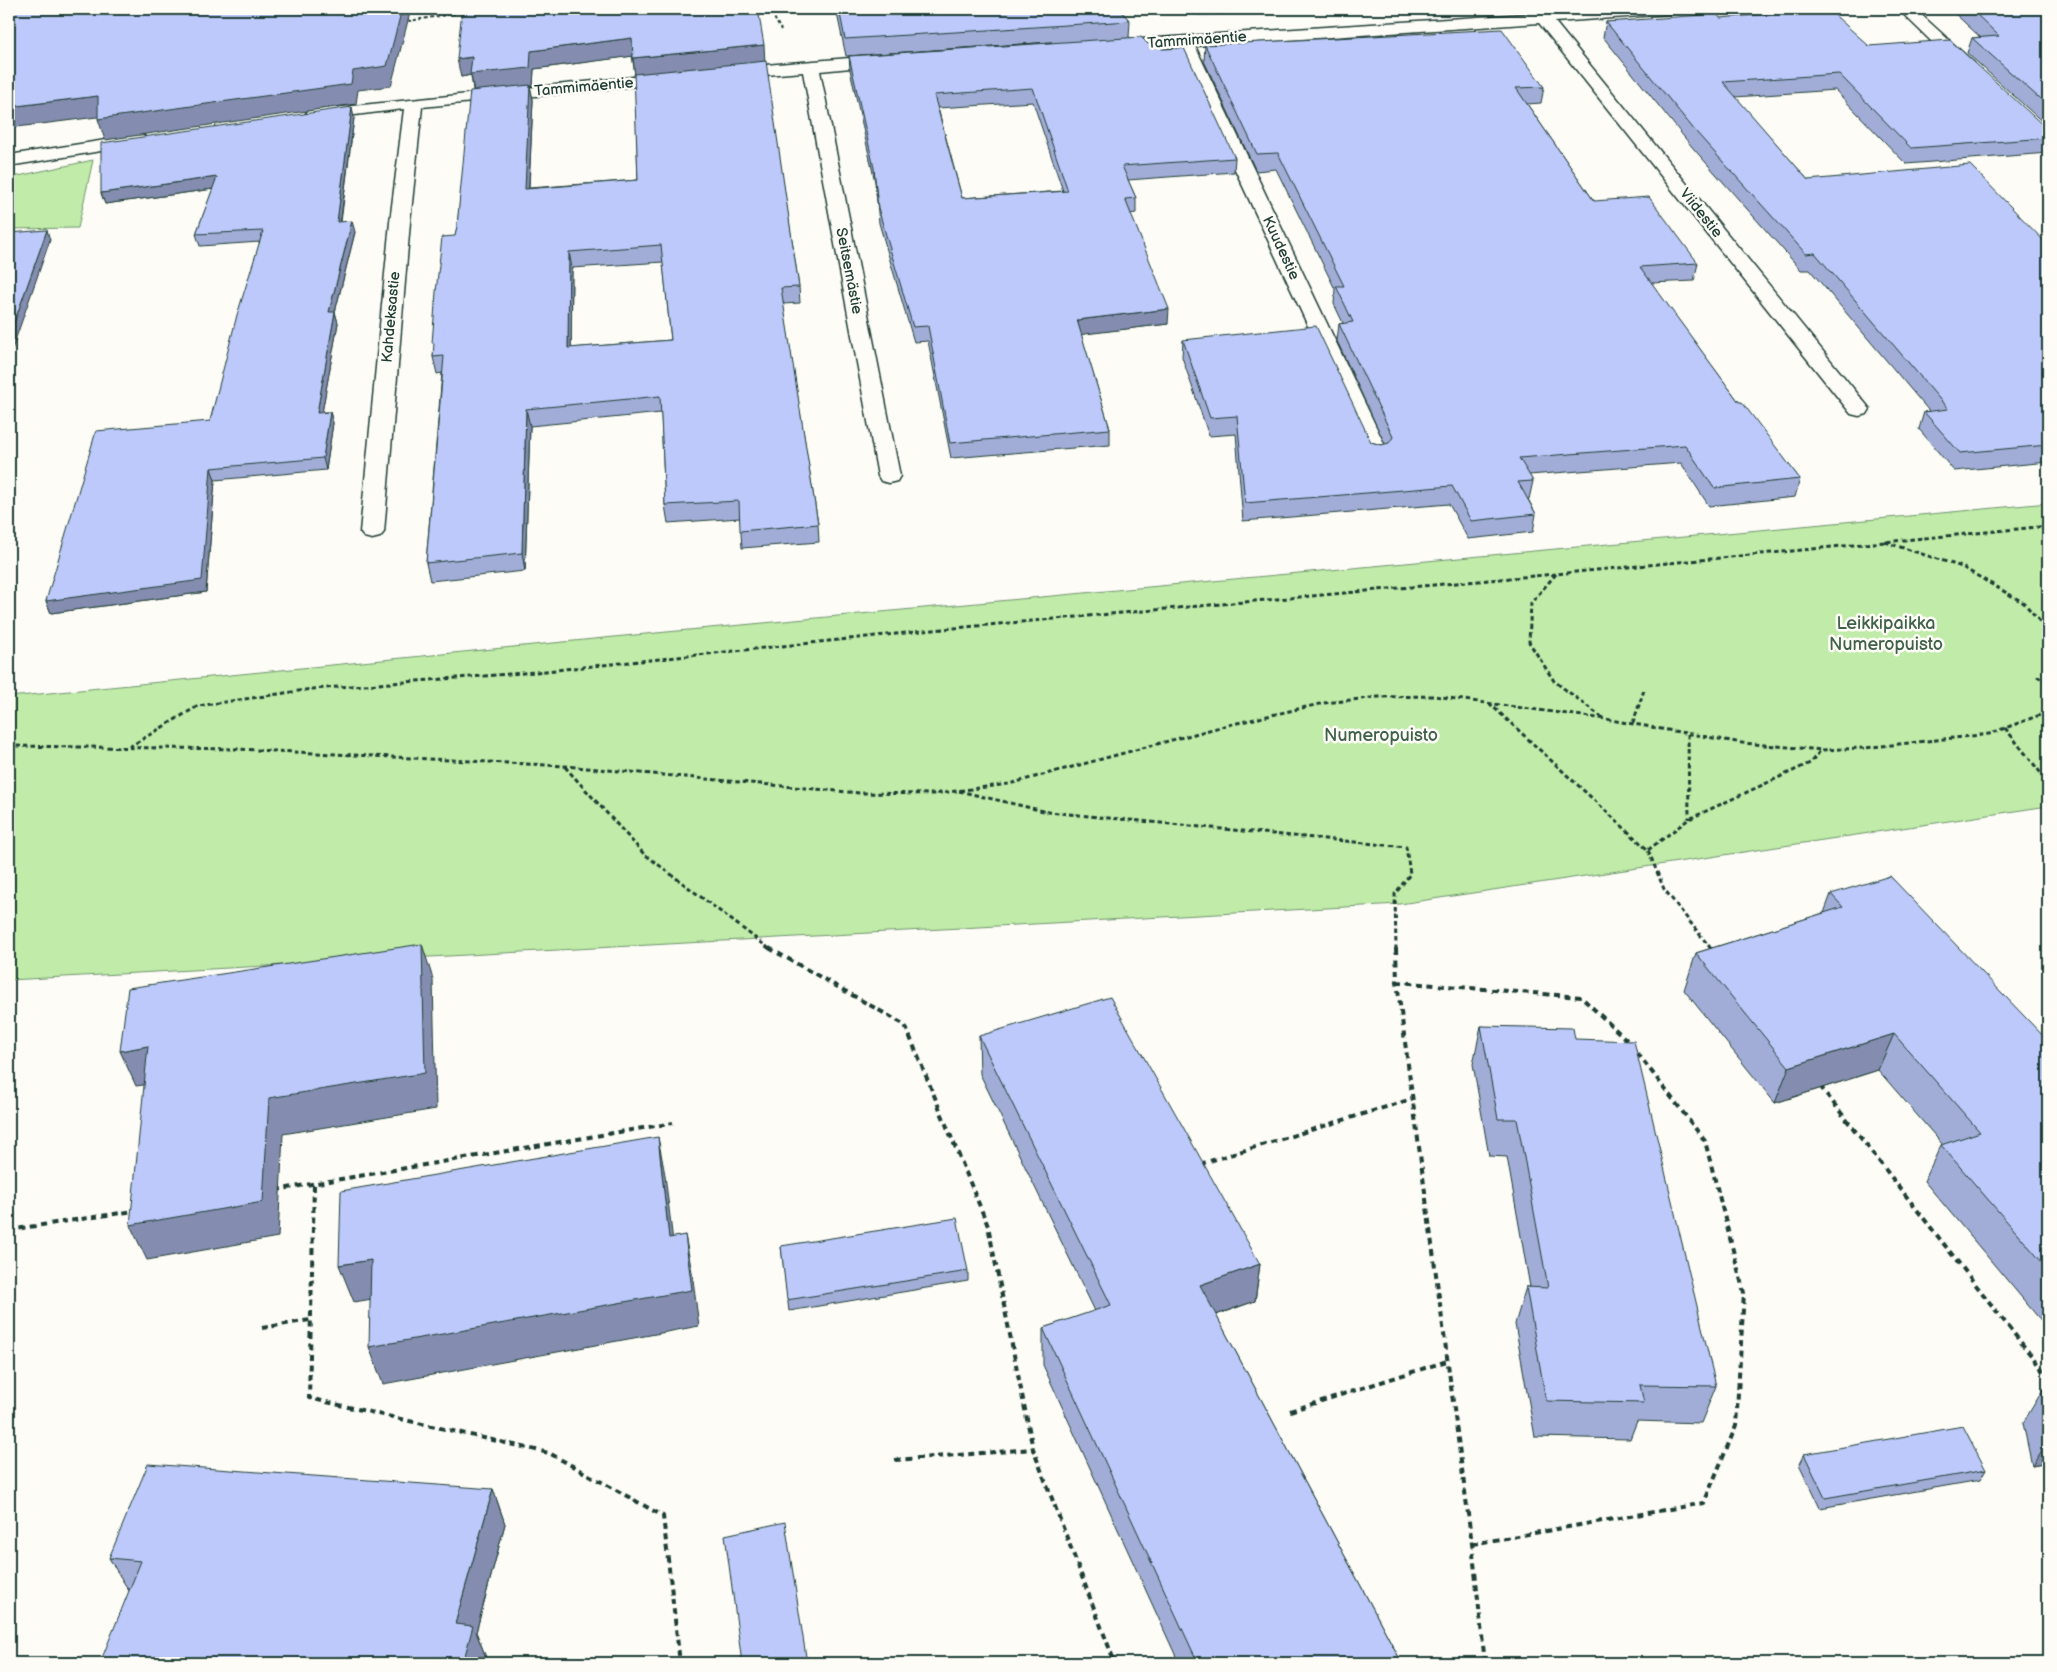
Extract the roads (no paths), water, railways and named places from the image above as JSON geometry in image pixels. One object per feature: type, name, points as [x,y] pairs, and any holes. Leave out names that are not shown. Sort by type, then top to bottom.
[{"type":"street","name":"Tammimäentie","points":[[1096,47],[1671,9]]},
{"type":"street","points":[[1906,9],[1982,79]]},
{"type":"street","name":"Viidestie","points":[[1543,17],[1859,409]]},
{"type":"street","name":"Kuudestie","points":[[1184,41],[1378,454]]},
{"type":"street","points":[[715,74],[810,65],[908,59]]},
{"type":"street","name":"Seitsemästie","points":[[810,65],[889,476]]},
{"type":"street","name":"Tammimäentie","points":[[297,118],[414,103],[686,77]]},
{"type":"street","name":"Kahdeksastie","points":[[372,532],[400,222],[414,103]]},
{"type":"street","points":[[9,161],[156,138]]},
{"type":"park label","name":"Leikkipaikka Numeropuisto","points":[[1886,633]]},
{"type":"park label","name":"Numeropuisto","points":[[1381,735]]}]
